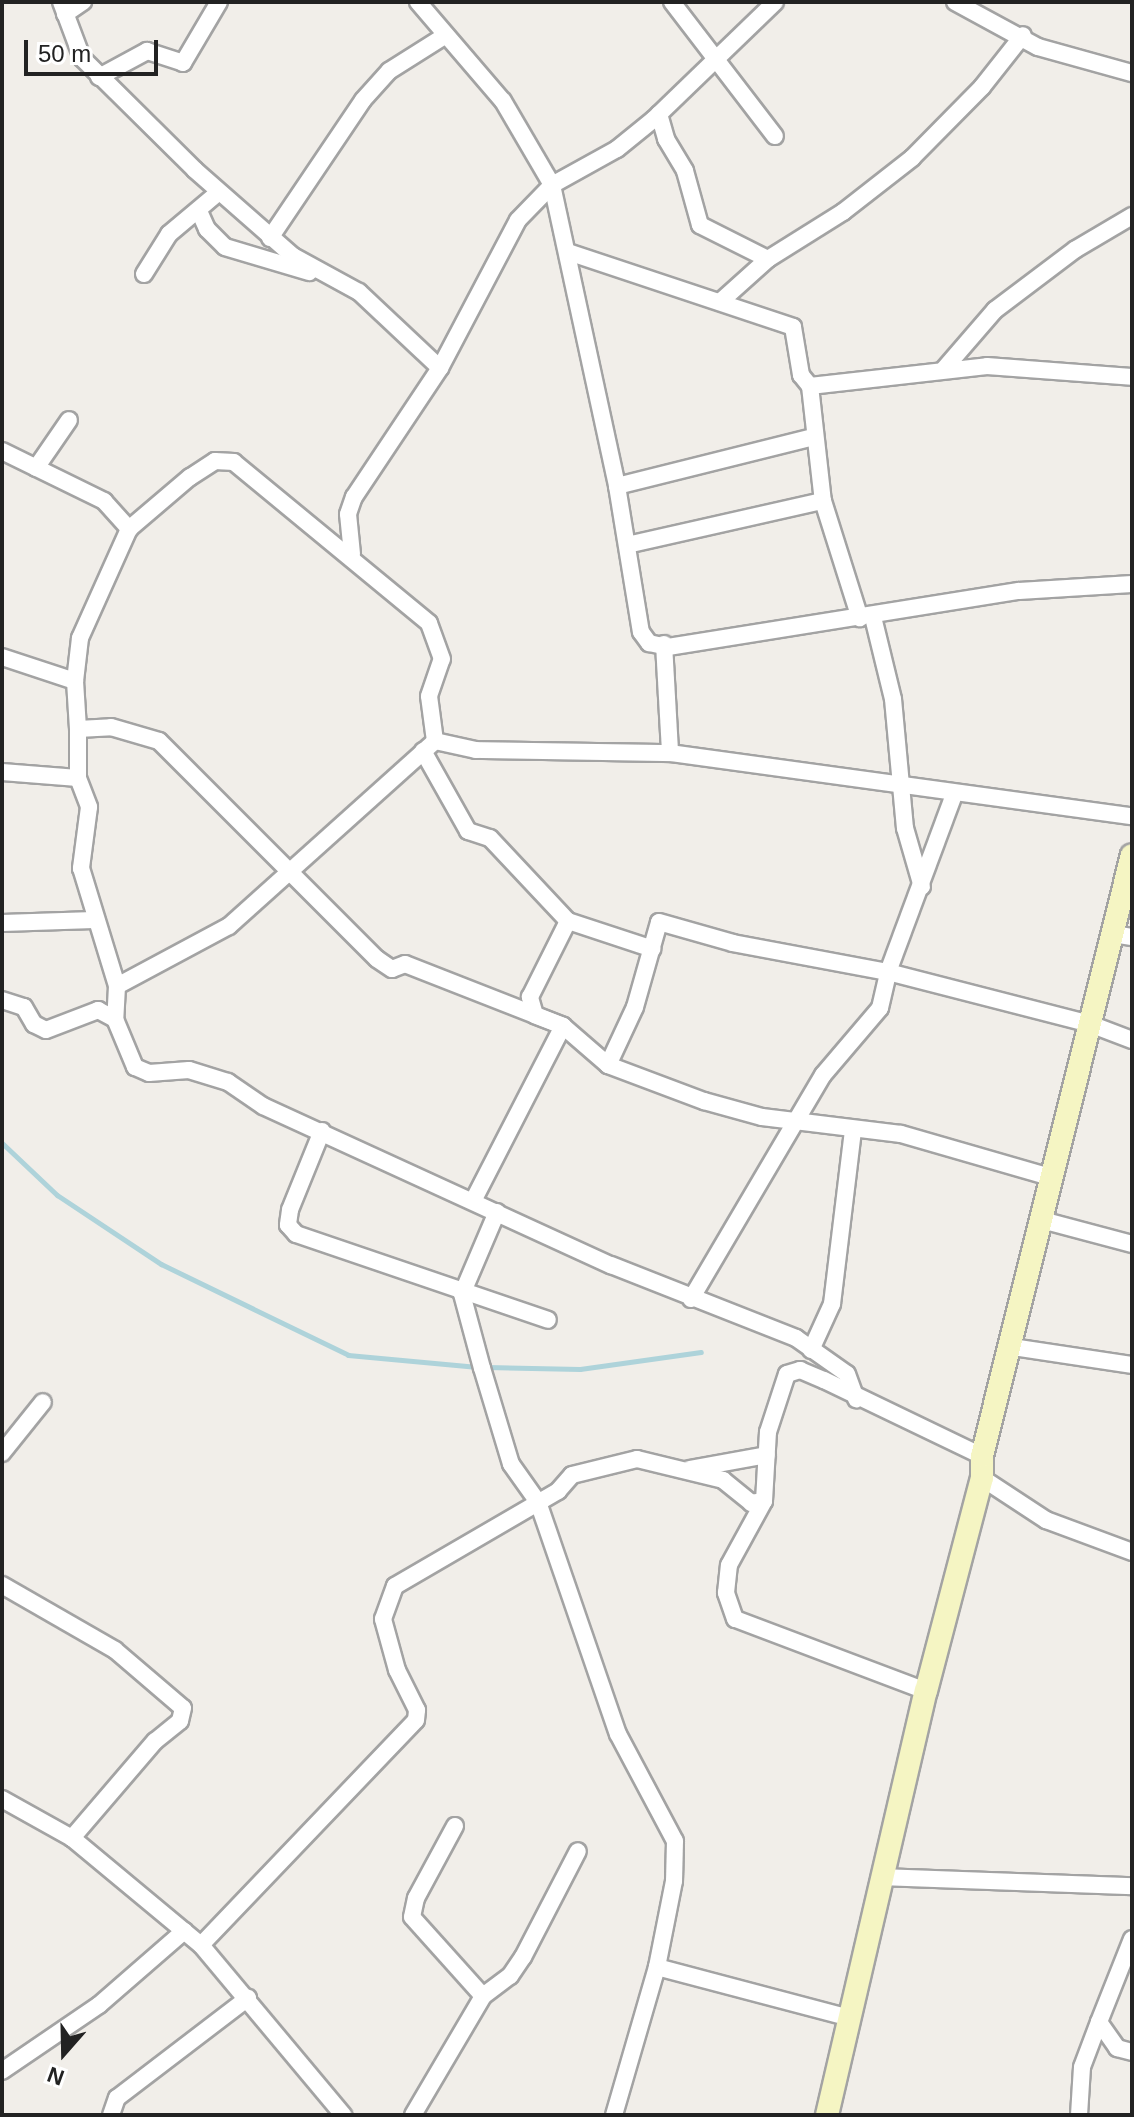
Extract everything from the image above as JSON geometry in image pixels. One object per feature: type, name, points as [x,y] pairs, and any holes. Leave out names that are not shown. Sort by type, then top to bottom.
[{"type":"main road","points":[[827,2115],[881,1877],[1090,1024],[1122,935],[1132,855]]},
{"type":"street","points":[[83,2],[63,8],[82,58],[99,77],[270,238],[329,277],[359,292],[440,368]]},
{"type":"street","points":[[99,77],[147,51],[183,63],[219,2]]},
{"type":"street","points":[[418,2],[503,101],[552,185],[571,253],[617,486],[641,632],[649,643],[668,647],[866,618],[1019,591],[1132,584]]},
{"type":"street","points":[[672,2],[775,136]]},
{"type":"street","points":[[352,554],[348,514],[354,497],[440,368],[510,233],[552,185],[617,149],[659,114],[775,2]]},
{"type":"street","points":[[955,2],[1023,35],[1038,47],[1132,73]]},
{"type":"street","points":[[270,238],[363,100],[389,71],[446,35]]},
{"type":"street","points":[[720,302],[768,259],[843,212],[912,158],[982,87],[1023,35]]},
{"type":"street","points":[[659,114],[666,139],[685,171],[700,225],[768,259]]},
{"type":"street","points":[[144,274],[169,234],[219,192]]},
{"type":"street","points":[[199,211],[207,229],[225,247],[329,277]]},
{"type":"street","points":[[944,369],[995,310],[1076,249],[1132,216]]},
{"type":"street","points":[[571,253],[720,302],[787,320],[793,327],[801,375],[810,386],[813,437],[823,501],[893,699],[898,783],[922,887]]},
{"type":"street","points":[[968,342],[987,366]]},
{"type":"street","points":[[810,386],[987,366],[1132,377]]},
{"type":"street","points":[[36,468],[69,420]]},
{"type":"street","points":[[617,486],[813,437]]},
{"type":"street","points":[[2,451],[104,501],[129,529]]},
{"type":"street","points":[[653,949],[568,921],[490,838],[468,831],[429,746],[429,696],[442,659],[438,643],[429,623],[352,554],[234,462],[223,459],[190,477],[129,529],[80,638],[75,681],[78,778],[89,807],[81,868],[94,920],[117,986],[115,1019],[135,1067],[149,1073],[189,1070],[228,1082],[263,1106],[497,1212],[691,1299],[796,1338],[847,1374],[856,1399]]},
{"type":"street","points":[[627,545],[823,501]]},
{"type":"street","points":[[664,644],[670,753]]},
{"type":"street","points":[[2,657],[75,681]]},
{"type":"street","points":[[78,729],[111,727],[159,741],[287,874],[392,969],[405,964],[563,1026]]},
{"type":"street","points":[[117,986],[229,926],[429,746],[476,750],[670,753],[898,783],[954,795],[1132,816]]},
{"type":"street","points":[[2,772],[78,778]]},
{"type":"street","points":[[691,1299],[823,1075],[880,1008],[888,972],[954,795]]},
{"type":"street","points":[[2,923],[94,920]]},
{"type":"street","points":[[568,921],[530,997],[535,1015],[563,1026],[608,1065],[762,1117],[800,1118],[853,1131],[901,1134],[1053,1178]]},
{"type":"street","points":[[608,1065],[635,1007],[659,922],[733,943],[888,972],[1090,1024],[1132,1040]]},
{"type":"street","points":[[2,1000],[24,1007],[34,1024],[46,1030],[98,1010],[115,1019]]},
{"type":"street","points":[[473,1201],[563,1026]]},
{"type":"street","points":[[322,1131],[290,1210],[291,1229],[462,1294],[548,1320]]},
{"type":"street","points":[[811,1350],[832,1304],[853,1131]]},
{"type":"street","points":[[497,1212],[462,1294],[511,1464],[538,1502],[618,1734],[675,1841],[674,1881],[657,1967],[614,2115]]},
{"type":"street","points":[[1042,1220],[1132,1244]]},
{"type":"street","points":[[1013,1347],[1132,1365]]},
{"type":"street","points":[[926,1691],[735,1619],[726,1593],[729,1565],[764,1501],[768,1432],[787,1374],[800,1370],[982,1467],[1046,1520],[1132,1552]]},
{"type":"street","points":[[2,1453],[43,1402]]},
{"type":"street","points":[[684,1470],[767,1455]]},
{"type":"street","points":[[201,1945],[416,1720],[417,1710],[397,1670],[383,1619],[395,1586],[538,1502],[572,1475],[637,1459],[723,1480],[755,1505],[764,1501]]},
{"type":"street","points":[[2,1585],[115,1650],[183,1708],[180,1721],[155,1741],[72,1838]]},
{"type":"street","points":[[2,1799],[72,1838],[201,1945],[343,2115]]},
{"type":"street","points":[[455,1826],[416,1898],[412,1917],[483,1996]]},
{"type":"street","points":[[413,2115],[483,1996],[510,1976],[523,1957],[578,1851]]},
{"type":"street","points":[[881,1877],[1132,1886]]},
{"type":"street","points":[[2,2071],[99,2005],[184,1931]]},
{"type":"street","points":[[1079,2115],[1082,2067],[1132,1939]]},
{"type":"street","points":[[657,1967],[850,2018]]},
{"type":"street","points":[[111,2115],[117,2098],[248,1998]]},
{"type":"street","points":[[1099,2022],[1117,2048],[1132,2052]]},
{"type":"waterway","points":[[2,1143],[57,1195],[161,1264],[348,1355],[477,1367]]},
{"type":"waterway","points":[[487,1367],[580,1369],[701,1352]]}]
